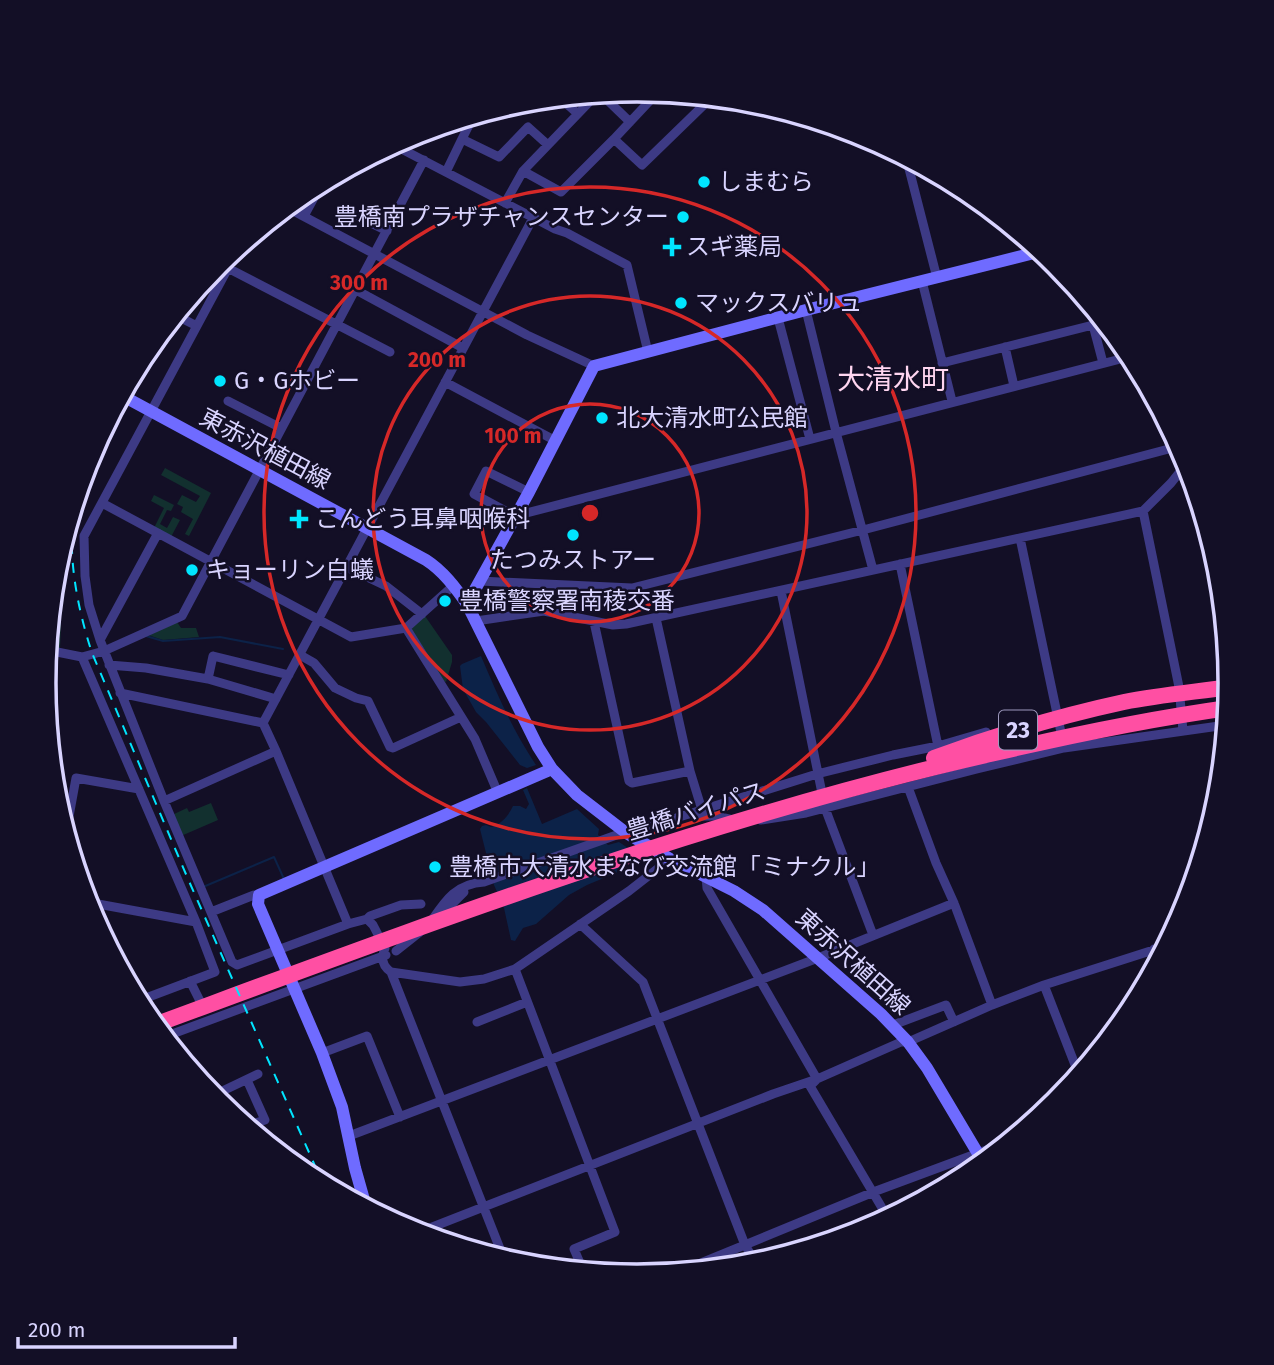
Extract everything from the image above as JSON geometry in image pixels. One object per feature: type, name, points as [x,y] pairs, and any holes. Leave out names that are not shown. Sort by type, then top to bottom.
[{"type":"highway","name":"23","points":[[851,789],[998,736],[1069,715],[1185,689],[1218,688]]},
{"type":"highway","name":"豊橋バイパス","points":[[165,1021],[528,888],[668,842],[906,773],[1045,741],[1164,717],[1217,710]]},
{"type":"highway","name":"23","points":[[1045,741],[1067,743],[1217,719]]},
{"type":"street","points":[[523,172],[561,192],[648,102]]},
{"type":"street","points":[[609,103],[630,122]]},
{"type":"street","points":[[505,203],[523,172],[588,104]]},
{"type":"street","points":[[568,105],[578,114]]},
{"type":"street","points":[[614,139],[642,165],[704,105]]},
{"type":"street","points":[[446,172],[468,127]]},
{"type":"street","points":[[462,139],[499,157],[528,127],[548,145]]},
{"type":"street","points":[[405,150],[627,265],[648,352]]},
{"type":"street","points":[[57,652],[82,657],[104,651],[182,616],[424,160]]},
{"type":"street","points":[[911,170],[937,278]]},
{"type":"street","points":[[304,216],[313,200]]},
{"type":"street","points":[[296,212],[546,345],[594,366],[1029,254]]},
{"type":"street","points":[[353,214],[387,231]]},
{"type":"street","points":[[263,723],[533,218]]},
{"type":"street","points":[[229,269],[390,352]]},
{"type":"street","points":[[226,272],[83,536],[89,605],[120,693],[232,962],[237,965],[401,905],[421,904]]},
{"type":"street","points":[[922,281],[952,401]]},
{"type":"street","points":[[356,290],[463,348]]},
{"type":"street","points":[[806,310],[873,570]]},
{"type":"street","points":[[778,318],[810,439]]},
{"type":"street","points":[[184,319],[197,326]]},
{"type":"street","points":[[942,363],[1093,325],[1103,363]]},
{"type":"street","points":[[1005,347],[1014,386]]},
{"type":"street","points":[[529,492],[486,471],[474,494],[515,516],[1119,359]]},
{"type":"street","points":[[467,604],[594,366]]},
{"type":"street","points":[[445,382],[556,441]]},
{"type":"street","name":"東赤沢植田線","points":[[130,400],[367,527],[426,560],[441,572],[467,604],[538,747],[552,769],[577,795],[625,832],[670,859],[734,891],[763,910],[881,1014],[928,1068],[977,1153]]},
{"type":"street","points":[[229,401],[281,428]]},
{"type":"street","points":[[480,581],[632,588],[1169,449]]},
{"type":"street","points":[[476,621],[544,611],[619,625],[656,618],[1143,511],[1179,473]]},
{"type":"street","points":[[102,503],[351,637],[406,628],[454,585]]},
{"type":"street","points":[[1143,511],[1185,689],[1183,731]]},
{"type":"street","points":[[100,640],[158,533]]},
{"type":"street","points":[[1020,538],[1064,748]]},
{"type":"street","points":[[900,564],[943,778]]},
{"type":"street","points":[[346,567],[386,586],[422,614]]},
{"type":"street","points":[[781,591],[825,808],[873,935]]},
{"type":"street","points":[[656,618],[690,771],[702,810]]},
{"type":"street","points":[[594,621],[629,781],[632,783],[690,771]]},
{"type":"street","points":[[406,628],[475,739],[498,793]]},
{"type":"street","points":[[300,655],[314,663],[335,688],[368,701],[390,747],[461,717]]},
{"type":"street","points":[[208,679],[213,656],[289,675]]},
{"type":"street","points":[[82,657],[215,972],[149,997]]},
{"type":"street","points":[[109,665],[146,668],[208,679],[276,699]]},
{"type":"street","points":[[174,1033],[396,950],[429,925],[450,895],[464,887],[625,832],[817,774],[938,746],[1056,712],[1122,696],[1218,682]]},
{"type":"street","points":[[120,693],[263,723]]},
{"type":"street","points":[[263,723],[348,924]]},
{"type":"street","points":[[676,818],[716,816],[746,822],[788,817],[1064,748],[1216,726]]},
{"type":"street","points":[[164,801],[276,751]]},
{"type":"street","points":[[211,912],[325,868],[552,769]]},
{"type":"street","points":[[70,809],[76,778],[139,789]]},
{"type":"street","points":[[908,787],[992,1005]]},
{"type":"street","points":[[391,972],[460,982],[484,979],[515,969],[670,859]]},
{"type":"street","points":[[706,877],[707,888],[817,1079]]},
{"type":"street","points":[[259,895],[258,904],[322,1053],[342,1107],[363,1195]]},
{"type":"street","points":[[349,1136],[818,958],[954,903]]},
{"type":"street","points":[[100,904],[196,922]]},
{"type":"street","points":[[367,919],[385,948],[382,957],[384,965],[391,972],[499,1247]]},
{"type":"street","points":[[580,924],[643,982],[749,1252]]},
{"type":"street","points":[[433,1226],[817,1079],[992,1005],[1152,950]]},
{"type":"street","points":[[515,969],[615,1232],[574,1249],[579,1260]]},
{"type":"street","points":[[190,981],[209,1020]]},
{"type":"street","points":[[1044,985],[1075,1065]]},
{"type":"street","points":[[477,1022],[527,1002]]},
{"type":"street","points":[[892,1025],[946,1005],[954,1022]]},
{"type":"street","points":[[322,1053],[367,1036],[400,1117]]},
{"type":"street","points":[[224,1091],[258,1074]]},
{"type":"street","points":[[817,1079],[810,1086],[883,1209]]},
{"type":"street","points":[[247,1080],[265,1120],[258,1122]]},
{"type":"street","points":[[710,1259],[873,1192],[964,1163]]},
{"type":"green space","points":[[165,468],[211,493],[189,536],[185,534],[193,519],[181,512],[183,507],[177,504],[182,495],[196,502],[200,496],[161,475]]},
{"type":"green space","points":[[154,495],[174,505],[171,511],[167,510],[160,524],[167,528],[173,517],[180,520],[171,537],[154,528],[164,508],[151,501]]},
{"type":"green space","points":[[425,616],[452,655],[446,682],[438,678],[410,629]]},
{"type":"green space","points":[[177,622],[181,628],[196,628],[199,637],[163,640],[148,635]]},
{"type":"green space","points":[[59,623],[61,623],[60,650],[57,650]]},
{"type":"green space","points":[[211,803],[218,820],[181,836],[172,815],[187,808],[189,812]]},
{"type":"water","points":[[481,656],[513,726],[536,765],[527,768],[520,765],[476,712],[463,689],[460,666]]},
{"type":"water","points":[[527,788],[542,824],[577,809],[599,829],[598,835],[608,845],[619,842],[634,852],[634,860],[616,873],[569,895],[536,924],[523,928],[515,941],[511,940],[480,829],[482,826],[491,827],[498,824],[513,806],[526,809],[529,804],[523,790]]},
{"type":"waterway","points":[[146,636],[163,641],[220,637],[283,649]]},
{"type":"waterway","points":[[203,887],[274,857],[285,878]]},
{"type":"railway","points":[[72,547],[75,581],[92,653],[315,1167]]},
{"type":"place","name":"しまむら","points":[[704,182]]},
{"type":"place","name":"豊橋南プラザチャンスセンター","points":[[683,217]]},
{"type":"place","name":"スギ薬局","points":[[672,247]]},
{"type":"place","name":"マックスバリュ","points":[[681,303]]},
{"type":"place","name":"G・Gホビー","points":[[220,381]]},
{"type":"place","name":"北大清水町公民館","points":[[602,418]]},
{"type":"place","name":"こんどう耳鼻咽喉科","points":[[299,519]]},
{"type":"place","name":"たつみストアー","points":[[573,535]]},
{"type":"place","name":"キョーリン白蟻","points":[[192,570]]},
{"type":"place","name":"豊橋警察署南稜交番","points":[[445,601]]},
{"type":"place","name":"豊橋市大清水まなび交流館「ミナクル」","points":[[435,867]]},
{"type":"district","name":"大清水町","points":[[893,379]]}]
